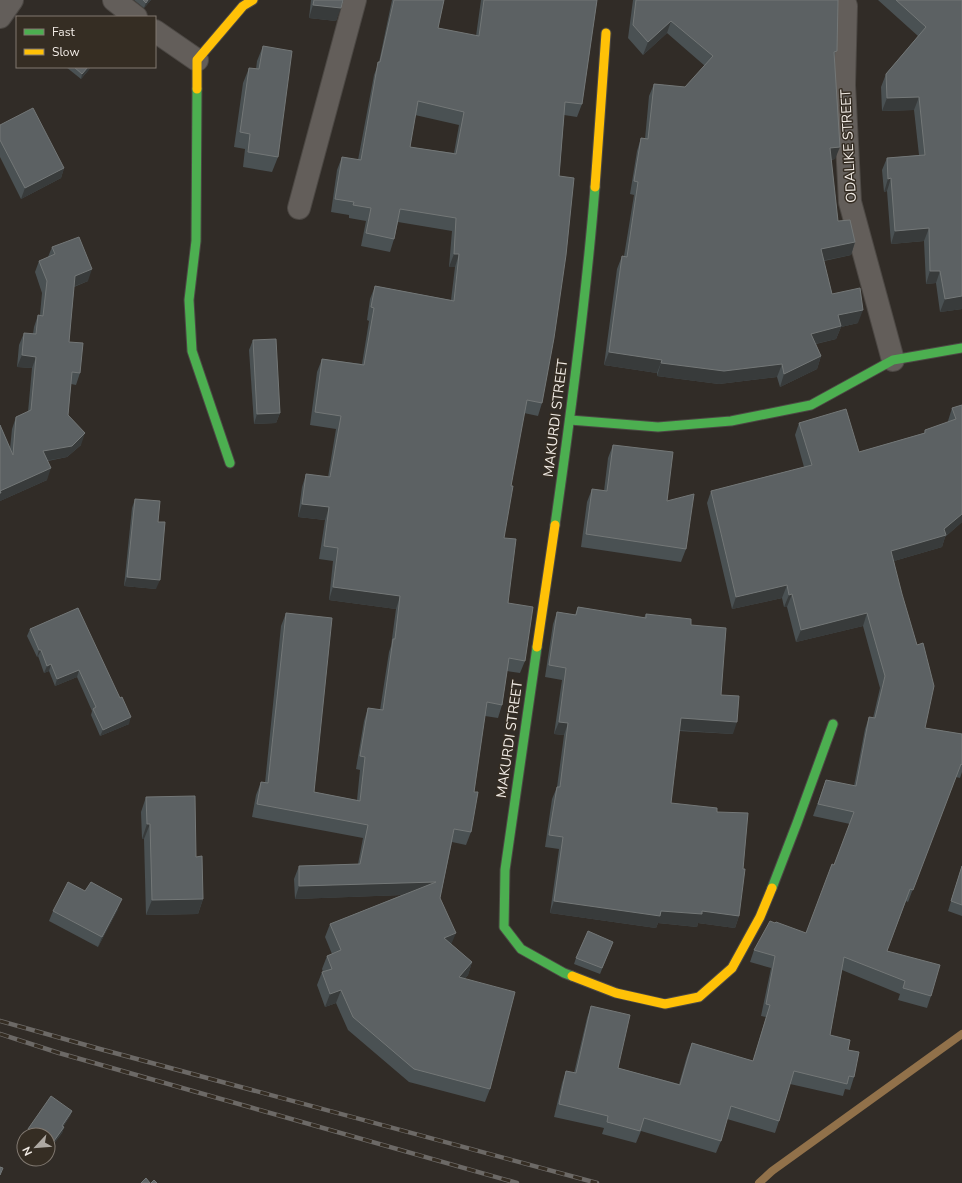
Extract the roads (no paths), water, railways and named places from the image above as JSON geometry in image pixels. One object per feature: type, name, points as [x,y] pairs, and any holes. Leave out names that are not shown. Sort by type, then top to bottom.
[{"type":"street","points":[[0,17],[12,0]]},
{"type":"street","points":[[114,0],[135,16]]},
{"type":"street","points":[[230,463],[192,351],[189,300],[196,241],[197,60],[243,6],[253,0]]},
{"type":"street","points":[[299,208],[355,0]]},
{"type":"street","name":"ODALIKE STREET","points":[[844,0],[846,6],[844,85],[850,202],[893,360]]},
{"type":"street","points":[[156,32],[197,60]]},
{"type":"street","name":"MAKURDI STREET","points":[[606,33],[590,234],[570,420],[512,814],[505,870],[504,927],[521,949],[564,973],[616,993],[665,1004],[699,997],[732,968],[760,917],[798,823],[832,724]]},
{"type":"street","points":[[570,420],[658,427],[731,421],[811,405],[893,360],[962,348]]},
{"type":"waterway","points":[[759,1183],[772,1171],[962,1034]]},
{"type":"railway","points":[[0,1021],[597,1183]]},
{"type":"railway","points":[[0,1034],[59,1053],[517,1183]]}]
